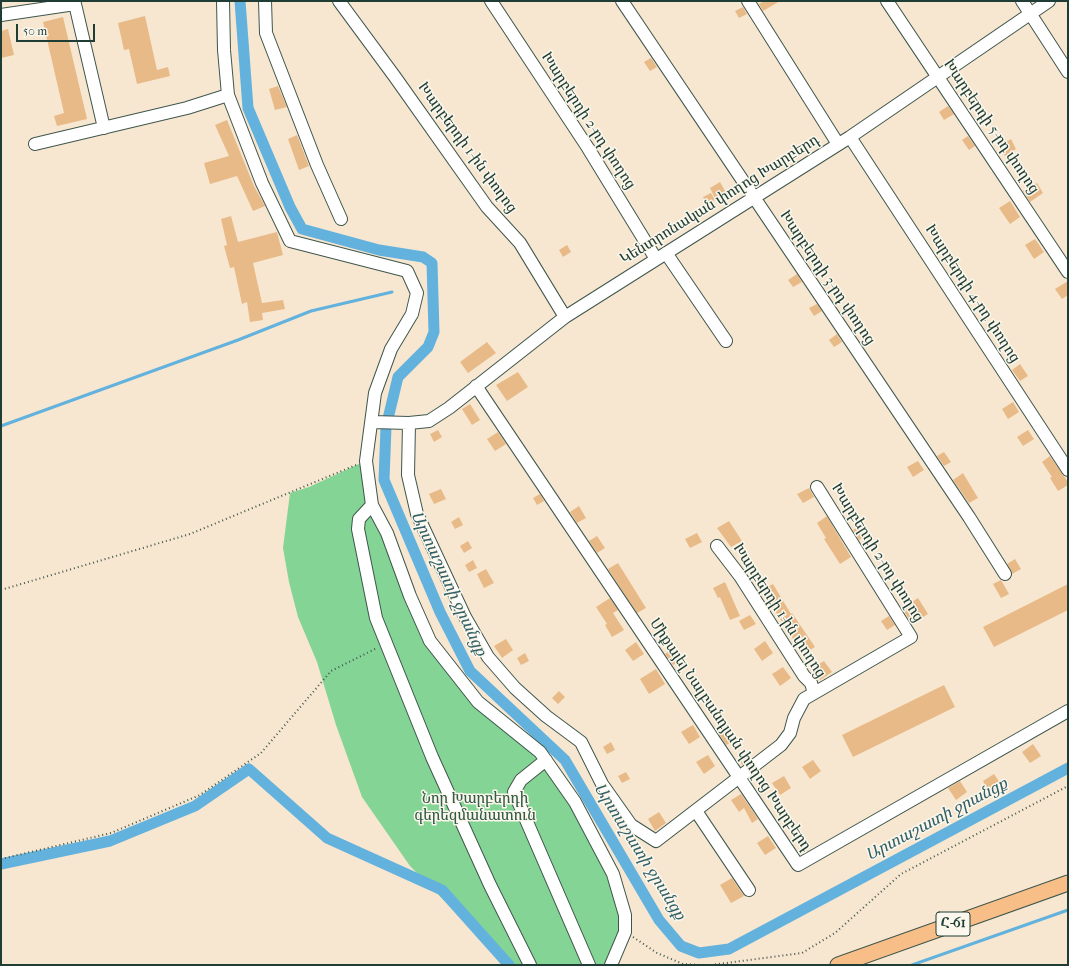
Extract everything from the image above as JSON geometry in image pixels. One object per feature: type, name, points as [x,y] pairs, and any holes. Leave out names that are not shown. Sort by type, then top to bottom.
[{"type":"main road","name":"Հ-61","points":[[838,965],[1068,883]]},
{"type":"street","points":[[223,1],[224,50],[228,95],[262,183],[290,241],[407,271],[417,293],[412,314],[391,349],[375,392],[366,461],[372,505],[387,533],[410,596],[430,642],[478,702],[540,752],[575,802],[614,874],[625,915],[625,932],[611,965]]},
{"type":"street","points":[[265,1],[266,33],[341,219]]},
{"type":"street","name":"Խարբերդի 1-ին փողոց","points":[[339,1],[487,207],[520,243],[565,317]]},
{"type":"street","name":"Խարբերդի 2-րդ փողոց","points":[[491,1],[661,256],[726,341]]},
{"type":"street","name":"Խարբերդի 3-րդ փողոց","points":[[622,1],[964,511],[1004,574]]},
{"type":"street","points":[[748,1],[838,144]]},
{"type":"street","name":"Խարբերդի 5-րդ փողոց","points":[[887,1],[1068,272]]},
{"type":"street","points":[[1022,1],[1068,72]]},
{"type":"street","name":"Կենտրոնական փողոց Խարբերդ","points":[[372,422],[409,423],[429,421],[449,408],[565,317],[850,137],[1049,1]]},
{"type":"street","points":[[1,15],[75,4],[104,128]]},
{"type":"street","points":[[35,144],[187,108],[228,95]]},
{"type":"street","name":"Խարբերդի 4-րդ փողոց","points":[[850,137],[1068,470]]},
{"type":"street","name":"Միքայել Նալբանդյան փողոց Խարբերդ","points":[[476,386],[798,865],[1068,711]]},
{"type":"street","points":[[409,423],[408,475],[417,514],[462,610],[488,657],[515,688],[546,716],[581,742],[602,784],[631,825],[656,841],[739,779],[781,745],[790,733],[794,718],[804,700],[814,693]]},
{"type":"street","name":"Խարբերդի 2-րդ փողոց","points":[[814,693],[831,685],[911,637],[816,487]]},
{"type":"street","points":[[372,505],[358,519],[358,529],[376,618],[385,644],[432,757],[474,849],[530,965]]},
{"type":"street","name":"Խարբերդի 1-ին փողոց","points":[[717,546],[740,576],[804,676],[811,683],[814,693]]},
{"type":"street","points":[[546,760],[521,780],[514,792],[589,965]]},
{"type":"street","points":[[696,811],[749,890]]},
{"type":"path","points":[[1,590],[190,534],[366,461]]},
{"type":"path","points":[[1,859],[111,833],[200,795],[262,753],[331,671],[356,657],[385,644]]},
{"type":"path","points":[[711,965],[802,953],[835,933],[860,909],[901,874],[1068,786]]},
{"type":"path","points":[[625,932],[656,953],[683,964],[701,965]]},
{"type":"green space","name":"Նոր Խարբերդի գերեզմանատուն","points":[[361,463],[420,623],[473,701],[540,749],[597,850],[624,924],[608,963],[604,965],[508,965],[410,866],[362,797],[336,725],[317,662],[298,617],[289,582],[283,548],[290,493],[309,487]]},
{"type":"building","points":[[764,1],[780,1],[763,11],[759,4]]},
{"type":"building","points":[[743,7],[747,14],[739,18],[735,11]]},
{"type":"building","points":[[145,16],[157,70],[168,67],[170,76],[137,84],[129,49],[124,50],[118,23]]},
{"type":"building","points":[[63,17],[87,119],[57,126],[54,116],[64,113],[43,22]]},
{"type":"building","points":[[8,29],[14,55],[1,58],[1,31]]},
{"type":"building","points":[[651,58],[657,67],[650,71],[644,62]]},
{"type":"building","points":[[278,86],[287,107],[275,110],[269,89]]},
{"type":"building","points":[[948,106],[954,114],[944,120],[939,112]]},
{"type":"building","points":[[227,120],[254,186],[265,206],[253,211],[237,176],[210,184],[204,163],[229,156],[215,125]]},
{"type":"building","points":[[297,135],[309,166],[299,170],[288,139]]},
{"type":"building","points":[[968,136],[975,146],[969,150],[962,140]]},
{"type":"building","points":[[1011,139],[1016,149],[1005,156],[999,146]]},
{"type":"building","points":[[720,182],[725,191],[715,198],[710,188]]},
{"type":"building","points":[[1037,183],[1043,193],[1030,202],[1023,191]]},
{"type":"building","points":[[711,193],[715,200],[707,204],[703,197]]},
{"type":"building","points":[[1010,201],[1020,217],[1010,224],[999,208]]},
{"type":"building","points":[[231,216],[238,242],[277,232],[283,255],[253,263],[262,303],[283,300],[285,309],[262,313],[263,320],[250,322],[247,302],[242,304],[234,267],[230,268],[224,246],[227,245],[221,219]]},
{"type":"building","points":[[1035,239],[1044,252],[1034,259],[1025,245]]},
{"type":"building","points":[[567,245],[571,252],[563,257],[559,250]]},
{"type":"building","points":[[797,274],[802,282],[793,287],[788,280]]},
{"type":"building","points":[[1068,281],[1068,295],[1062,299],[1055,289]]},
{"type":"building","points":[[817,304],[822,311],[814,316],[809,308]]},
{"type":"building","points":[[837,334],[842,342],[834,347],[829,340]]},
{"type":"building","points":[[487,342],[496,353],[468,373],[460,362]]},
{"type":"building","points":[[1020,364],[1028,376],[1020,381],[1012,370]]},
{"type":"building","points":[[518,372],[528,387],[507,401],[496,385]]},
{"type":"building","points":[[1013,402],[1019,412],[1008,419],[1002,409]]},
{"type":"building","points":[[470,404],[480,420],[472,425],[462,409]]},
{"type":"building","points":[[438,430],[442,437],[434,442],[430,434]]},
{"type":"building","points":[[1028,430],[1034,439],[1023,446],[1017,437]]},
{"type":"building","points":[[498,432],[506,444],[495,451],[487,439]]},
{"type":"building","points":[[944,452],[951,462],[944,466],[937,456]]},
{"type":"building","points":[[1050,456],[1068,482],[1068,485],[1058,491],[1050,478],[1052,477],[1042,462]]},
{"type":"building","points":[[918,461],[924,470],[913,477],[907,467]]},
{"type":"building","points":[[963,473],[978,498],[969,503],[953,480]]},
{"type":"building","points":[[809,488],[814,497],[803,503],[797,494]]},
{"type":"building","points":[[441,489],[446,499],[434,504],[429,494]]},
{"type":"building","points":[[540,494],[544,501],[537,505],[533,498]]},
{"type":"building","points":[[579,506],[586,518],[577,523],[570,512]]},
{"type":"building","points":[[827,516],[851,557],[840,564],[824,539],[826,538],[817,523]]},
{"type":"building","points":[[459,517],[463,525],[455,529],[451,522]]},
{"type":"building","points":[[729,521],[742,541],[731,547],[717,528]]},
{"type":"building","points":[[859,526],[865,536],[859,540],[853,530]]},
{"type":"building","points":[[697,533],[702,542],[690,548],[685,539]]},
{"type":"building","points":[[597,536],[605,548],[597,553],[589,541]]},
{"type":"building","points":[[468,541],[472,548],[464,553],[460,546]]},
{"type":"building","points":[[1015,559],[1021,569],[1012,574],[1007,564]]},
{"type":"building","points":[[473,560],[477,568],[469,572],[465,565]]},
{"type":"building","points":[[618,563],[646,608],[637,613],[608,569]]},
{"type":"building","points":[[486,569],[494,583],[484,588],[477,574]]},
{"type":"building","points":[[1001,580],[1009,594],[1001,598],[993,584]]},
{"type":"building","points":[[725,582],[740,616],[730,620],[720,597],[718,598],[713,588]]},
{"type":"building","points":[[773,584],[791,614],[792,613],[815,647],[803,654],[761,590]]},
{"type":"building","points":[[1068,584],[1068,610],[994,647],[983,627]]},
{"type":"building","points":[[610,598],[618,610],[613,613],[624,630],[612,637],[605,625],[607,624],[596,607]]},
{"type":"building","points":[[918,598],[928,614],[912,624],[902,608]]},
{"type":"building","points":[[750,615],[756,624],[744,630],[739,621]]},
{"type":"building","points":[[889,616],[895,625],[887,630],[881,621]]},
{"type":"building","points":[[506,639],[513,650],[502,658],[494,646]]},
{"type":"building","points":[[765,641],[773,653],[762,661],[754,649]]},
{"type":"building","points":[[636,642],[644,654],[633,661],[625,650]]},
{"type":"building","points":[[673,649],[680,661],[673,665],[665,654]]},
{"type":"building","points":[[525,653],[529,661],[521,665],[517,658]]},
{"type":"building","points":[[824,661],[832,672],[820,680],[812,668]]},
{"type":"building","points":[[783,667],[791,678],[780,686],[772,674]]},
{"type":"building","points":[[656,669],[665,684],[649,694],[640,679]]},
{"type":"building","points":[[944,685],[955,707],[853,757],[842,735]]},
{"type":"building","points":[[559,691],[565,697],[558,704],[552,698]]},
{"type":"building","points":[[693,725],[700,737],[689,744],[681,732]]},
{"type":"building","points":[[726,729],[734,741],[726,745],[719,734]]},
{"type":"building","points":[[611,742],[615,750],[607,754],[603,747]]},
{"type":"building","points":[[1033,744],[1041,756],[1030,763],[1022,752]]},
{"type":"building","points":[[708,755],[715,766],[704,774],[696,762]]},
{"type":"building","points":[[747,755],[750,759],[742,765],[739,759]]},
{"type":"building","points":[[813,760],[821,771],[810,779],[802,767]]},
{"type":"building","points":[[626,772],[630,779],[622,783],[618,776]]},
{"type":"building","points":[[994,774],[1002,786],[990,793],[983,781]]},
{"type":"building","points":[[784,776],[791,788],[780,795],[772,783]]},
{"type":"building","points":[[960,781],[967,792],[956,800],[948,788]]},
{"type":"building","points":[[741,794],[758,819],[752,823],[744,808],[739,812],[731,800]]},
{"type":"building","points":[[659,812],[666,823],[655,831],[648,819]]},
{"type":"building","points":[[768,836],[776,848],[765,855],[757,843]]},
{"type":"building","points":[[732,878],[744,896],[731,903],[720,885]]},
{"type":"waterway","name":"Արտաշատի ջրանցք","points":[[240,1],[248,108],[290,207],[302,229],[379,250],[423,257],[432,263],[434,332],[428,347],[398,377],[386,427],[384,480],[440,612],[470,671],[565,760],[659,920],[681,946],[699,953],[729,949],[1068,768]]},
{"type":"waterway","points":[[1,426],[238,340],[311,311],[392,292]]},
{"type":"waterway","points":[[1,864],[110,841],[195,806],[249,769],[327,838],[442,890],[509,965]]},
{"type":"waterway","points":[[912,965],[1068,910]]}]
